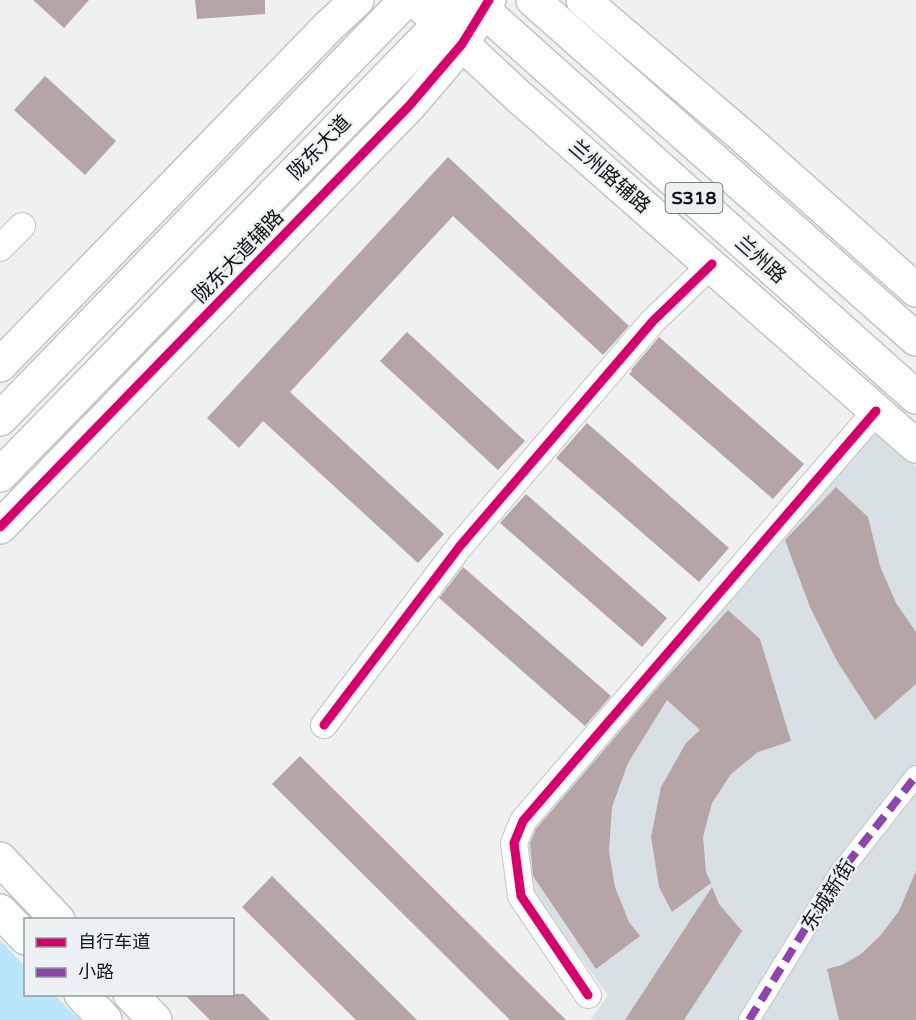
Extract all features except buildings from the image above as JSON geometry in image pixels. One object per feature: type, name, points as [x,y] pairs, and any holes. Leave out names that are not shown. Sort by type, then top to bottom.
[{"type":"street","points":[[0,365],[328,27],[357,0]]},
{"type":"street","name":"陇东大道","points":[[0,419],[406,0]]},
{"type":"street","name":"兰州路辅路","points":[[415,0],[518,96],[712,264],[916,446]]},
{"type":"street","name":"S318","points":[[533,0],[916,339]]},
{"type":"street","points":[[583,0],[746,139],[916,290]]},
{"type":"street","name":"陇东大道辅路","points":[[0,527],[409,106],[451,33],[477,3]]},
{"type":"street","name":"兰州路","points":[[477,3],[916,397]]},
{"type":"street","name":"陇东大道","points":[[0,475],[451,33]]},
{"type":"street","points":[[0,248],[22,226]]},
{"type":"street","points":[[324,724],[460,546],[653,321],[712,264]]},
{"type":"street","points":[[588,995],[521,896],[514,843],[523,821],[876,411]]},
{"type":"street","name":"东城新街","points":[[749,1020],[839,874],[916,777]]},
{"type":"street","points":[[0,859],[56,918]]},
{"type":"street","points":[[0,911],[24,936]]},
{"type":"street","points":[[83,996],[105,1020]]},
{"type":"street","points":[[132,996],[155,1020]]},
{"type":"shaded area","points":[[874,429],[916,467],[916,1020],[591,1020],[608,995],[526,884],[523,823]]},
{"type":"shaded area","points":[[0,940],[24,965],[24,996],[55,996],[80,1020],[0,1020]]},
{"type":"marked path","points":[[749,1020],[839,874],[916,776]]},
{"type":"cycle path","points":[[0,527],[409,106],[462,44],[489,0]]},
{"type":"cycle path","points":[[324,725],[460,546],[653,321],[712,264]]},
{"type":"cycle path","points":[[588,995],[521,896],[514,843],[523,821],[876,411]]}]
